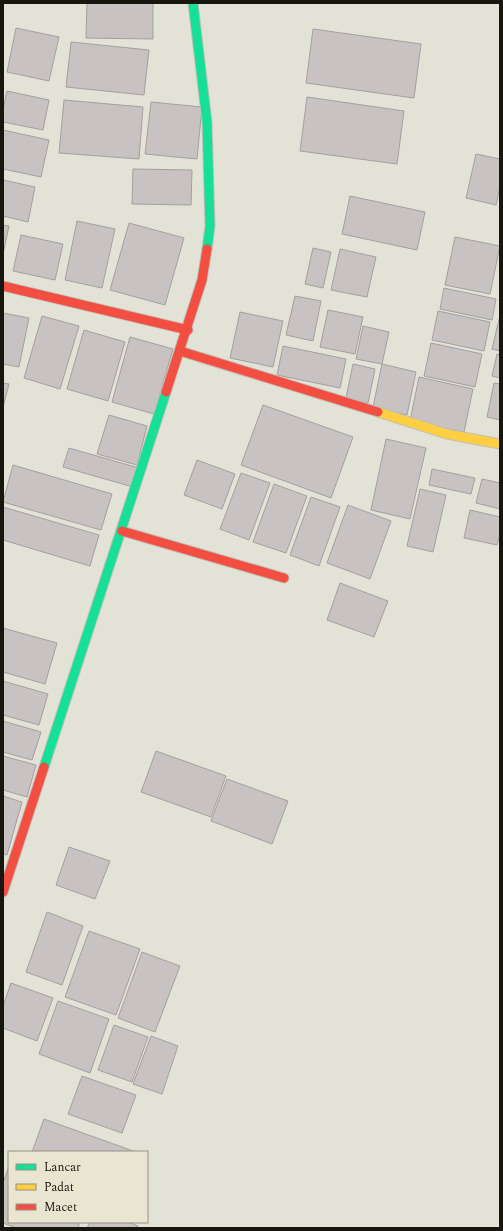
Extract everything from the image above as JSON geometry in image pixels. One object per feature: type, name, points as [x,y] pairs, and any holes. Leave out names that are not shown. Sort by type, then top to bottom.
[{"type":"main road","points":[[3,892],[188,330],[202,280],[210,226],[207,122],[193,3]]},
{"type":"main road","points":[[3,286],[188,330]]},
{"type":"main road","points":[[180,351],[447,434],[500,444]]},
{"type":"main road","points":[[122,530],[284,578]]},
{"type":"building","points":[[87,3],[153,3],[153,39],[86,38]]},
{"type":"building","points":[[16,28],[59,37],[49,81],[7,72]]},
{"type":"building","points":[[313,29],[421,44],[414,98],[306,83]]},
{"type":"building","points":[[71,42],[149,50],[144,95],[66,87]]},
{"type":"building","points":[[7,91],[49,100],[43,130],[3,122],[3,109]]},
{"type":"building","points":[[307,97],[404,111],[397,164],[300,151]]},
{"type":"building","points":[[64,100],[143,107],[139,159],[59,153]]},
{"type":"building","points":[[151,102],[202,107],[197,159],[145,154]]},
{"type":"building","points":[[3,130],[49,140],[41,177],[3,169]]},
{"type":"building","points":[[476,154],[500,159],[500,187],[496,205],[466,198]]},
{"type":"building","points":[[133,169],[192,170],[191,205],[132,204]]},
{"type":"building","points":[[3,180],[35,187],[28,222],[3,216]]},
{"type":"building","points":[[350,196],[425,212],[417,250],[342,234]]},
{"type":"building","points":[[77,221],[115,229],[102,288],[65,280]]},
{"type":"building","points":[[129,223],[184,238],[165,305],[110,290]]},
{"type":"building","points":[[3,225],[9,226],[3,254]]},
{"type":"building","points":[[21,235],[63,244],[55,280],[13,271]]},
{"type":"building","points":[[455,237],[500,246],[490,294],[445,285]]},
{"type":"building","points":[[313,248],[331,252],[323,288],[305,284]]},
{"type":"building","points":[[340,249],[376,257],[367,297],[331,290]]},
{"type":"building","points":[[444,288],[496,299],[492,320],[440,309]]},
{"type":"building","points":[[295,296],[321,301],[313,341],[286,335]]},
{"type":"building","points":[[328,310],[363,317],[355,354],[320,347]]},
{"type":"building","points":[[438,311],[490,322],[484,351],[432,340]]},
{"type":"building","points":[[240,312],[283,321],[273,367],[230,358]]},
{"type":"building","points":[[3,313],[29,318],[19,367],[3,364]]},
{"type":"building","points":[[42,316],[79,326],[60,389],[24,378]]},
{"type":"building","points":[[500,319],[500,351],[492,349]]},
{"type":"building","points":[[363,326],[389,332],[382,364],[356,359]]},
{"type":"building","points":[[84,330],[125,342],[108,401],[67,389]]},
{"type":"building","points":[[130,337],[173,349],[154,414],[112,402]]},
{"type":"building","points":[[431,343],[482,354],[475,387],[424,376]]},
{"type":"building","points":[[283,346],[346,359],[340,388],[277,375]]},
{"type":"building","points":[[497,354],[500,355],[500,378],[492,376]]},
{"type":"building","points":[[353,364],[375,369],[368,403],[346,398]]},
{"type":"building","points":[[382,364],[416,372],[407,415],[373,407]]},
{"type":"building","points":[[419,377],[473,389],[464,432],[410,421]]},
{"type":"building","points":[[3,383],[9,384],[3,407]]},
{"type":"building","points":[[494,383],[500,384],[500,420],[487,417]]},
{"type":"building","points":[[263,405],[353,437],[331,498],[241,465]]},
{"type":"building","points":[[109,415],[147,426],[137,465],[97,454]]},
{"type":"building","points":[[386,439],[426,448],[410,519],[371,510]]},
{"type":"building","points":[[69,448],[139,468],[133,487],[63,467]]},
{"type":"building","points":[[197,460],[235,474],[222,509],[184,495]]},
{"type":"building","points":[[13,465],[112,494],[101,530],[3,502]]},
{"type":"building","points":[[432,469],[475,478],[471,494],[429,485]]},
{"type":"building","points":[[241,473],[270,483],[249,540],[220,529]]},
{"type":"building","points":[[482,479],[500,483],[500,509],[476,503]]},
{"type":"building","points":[[274,484],[307,496],[286,553],[253,542]]},
{"type":"building","points":[[420,489],[446,495],[433,552],[407,546]]},
{"type":"building","points":[[311,497],[340,507],[319,566],[290,555]]},
{"type":"building","points":[[348,505],[391,521],[370,579],[327,563]]},
{"type":"building","points":[[3,507],[99,535],[90,566],[3,540]]},
{"type":"building","points":[[470,510],[500,517],[500,534],[497,545],[464,538]]},
{"type":"building","points":[[340,583],[388,601],[374,637],[327,620]]},
{"type":"building","points":[[3,628],[57,643],[45,684],[3,672]]},
{"type":"building","points":[[3,681],[48,694],[39,725],[3,715]]},
{"type":"building","points":[[3,721],[41,732],[32,760],[3,752]]},
{"type":"building","points":[[156,751],[226,776],[211,817],[141,792]]},
{"type":"building","points":[[3,756],[36,765],[27,797],[3,790]]},
{"type":"building","points":[[227,779],[288,801],[272,844],[211,821]]},
{"type":"building","points":[[3,796],[22,802],[7,855],[3,854]]},
{"type":"building","points":[[69,847],[110,861],[95,899],[56,885]]},
{"type":"building","points":[[47,912],[83,926],[62,985],[26,972]]},
{"type":"building","points":[[89,931],[140,949],[116,1015],[65,997]]},
{"type":"building","points":[[142,952],[180,966],[155,1032],[118,1018]]},
{"type":"building","points":[[11,983],[53,998],[37,1041],[3,1028],[3,1006]]},
{"type":"building","points":[[58,1001],[109,1019],[90,1073],[39,1054]]},
{"type":"building","points":[[114,1025],[148,1037],[132,1082],[98,1070]]},
{"type":"building","points":[[151,1036],[178,1046],[162,1094],[133,1084]]},
{"type":"building","points":[[82,1076],[136,1095],[122,1133],[68,1114]]},
{"type":"building","points":[[44,1119],[133,1151],[32,1151]]},
{"type":"building","points":[[8,1169],[8,1223],[80,1223],[78,1228],[16,1228],[3,1223],[3,1183]]},
{"type":"building","points":[[90,1223],[130,1223],[138,1226],[137,1228],[87,1228]]},
{"type":"traffic: fast","points":[[193,3],[207,122],[210,226],[207,249]]},
{"type":"traffic: fast","points":[[44,767],[166,392]]},
{"type":"traffic: slow","points":[[378,412],[447,434],[500,444]]},
{"type":"traffic: jam","points":[[166,392],[202,280],[207,249]]},
{"type":"traffic: jam","points":[[3,286],[188,330]]},
{"type":"traffic: jam","points":[[180,351],[378,412]]},
{"type":"traffic: jam","points":[[122,531],[284,578]]},
{"type":"traffic: jam","points":[[3,892],[44,767]]}]
